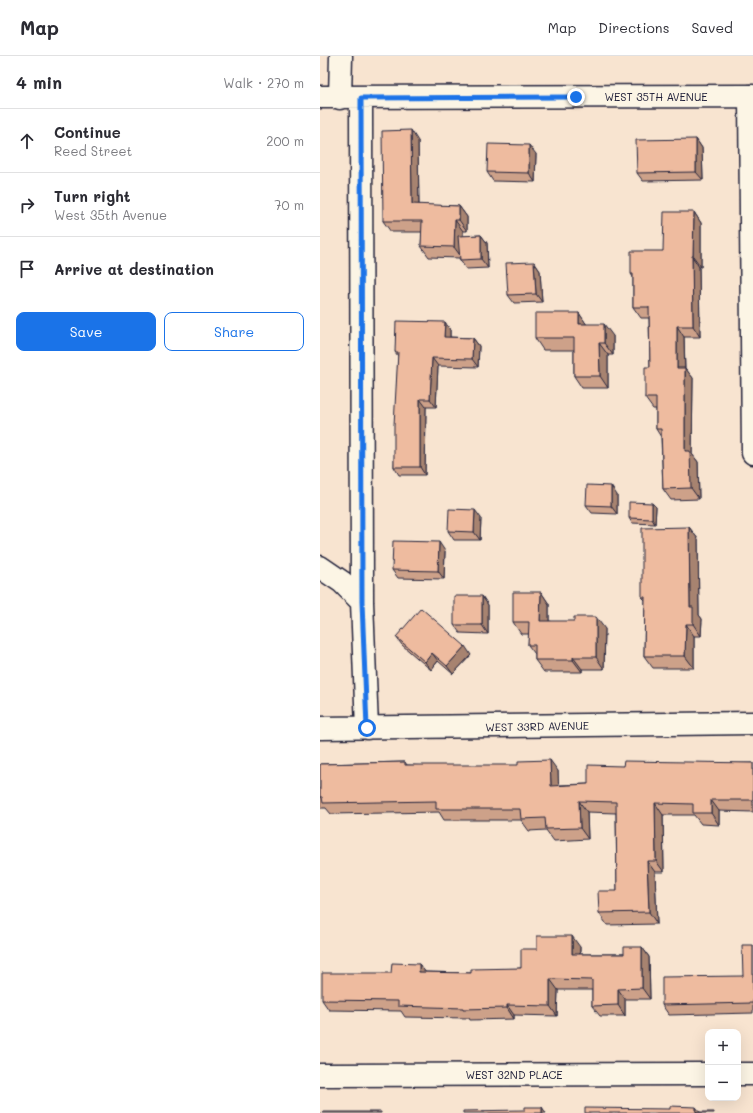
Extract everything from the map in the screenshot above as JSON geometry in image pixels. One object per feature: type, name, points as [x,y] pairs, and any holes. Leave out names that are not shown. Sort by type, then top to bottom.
[{"type":"street","points":[[340,56],[340,98],[367,728]]},
{"type":"street","points":[[751,96],[753,453]]},
{"type":"street","name":"WEST 35TH AVENUE","points":[[340,98],[751,96]]},
{"type":"street","points":[[320,567],[342,582],[362,602]]},
{"type":"street","name":"WEST 33RD AVENUE","points":[[320,728],[753,723]]},
{"type":"street","name":"WEST 32ND PLACE","points":[[320,1075],[705,1074]]},
{"type":"street","points":[[741,1074],[753,1074]]},
{"type":"building","points":[[411,130],[412,204],[459,206],[459,220],[455,220],[454,247],[421,246],[422,221],[383,221],[382,131]]},
{"type":"building","points":[[696,139],[696,172],[637,173],[636,140]]},
{"type":"building","points":[[488,144],[529,145],[529,173],[487,172]]},
{"type":"building","points":[[664,212],[694,212],[692,256],[693,326],[677,326],[677,368],[685,368],[685,451],[690,451],[691,488],[663,489],[661,429],[656,429],[656,398],[645,398],[645,367],[650,367],[649,307],[633,307],[631,251],[663,251]]},
{"type":"building","points":[[481,235],[481,259],[460,260],[458,236]]},
{"type":"building","points":[[534,262],[536,294],[508,295],[506,263]]},
{"type":"building","points":[[535,313],[579,313],[579,324],[604,324],[604,343],[599,343],[600,376],[574,376],[574,338],[535,338]]},
{"type":"building","points":[[396,321],[445,322],[444,337],[473,338],[472,359],[432,358],[430,399],[420,399],[420,467],[394,467],[394,425],[398,352],[395,352]]},
{"type":"building","points":[[587,485],[611,486],[611,506],[586,505]]},
{"type":"building","points":[[629,502],[652,503],[652,519],[629,518]]},
{"type":"building","points":[[449,509],[475,510],[474,532],[448,531]]},
{"type":"building","points":[[689,527],[690,607],[693,607],[693,624],[686,624],[685,656],[644,656],[645,597],[642,597],[642,528]]},
{"type":"building","points":[[393,541],[439,542],[438,571],[392,570]]},
{"type":"building","points":[[513,592],[541,592],[540,621],[574,621],[574,617],[596,617],[596,657],[573,657],[573,660],[535,660],[535,645],[528,645],[529,622],[513,622]]},
{"type":"building","points":[[454,596],[482,596],[482,625],[454,625]]},
{"type":"building","points":[[421,608],[465,646],[447,666],[432,653],[425,662],[396,637]]},
{"type":"building","points":[[550,760],[551,786],[588,784],[588,765],[623,766],[624,761],[753,763],[753,800],[711,800],[711,813],[693,813],[693,804],[655,803],[656,861],[647,861],[649,912],[599,913],[598,891],[617,891],[616,802],[579,801],[580,828],[546,829],[545,818],[521,819],[520,809],[436,809],[436,801],[323,803],[322,797],[320,797],[320,764],[405,762],[405,765],[518,765],[518,761]]},
{"type":"building","points":[[537,936],[572,936],[572,954],[624,954],[624,947],[642,947],[642,988],[618,989],[618,1005],[592,1006],[592,980],[550,979],[550,1006],[507,1005],[507,1008],[463,1009],[398,1006],[398,1001],[322,1000],[322,973],[391,973],[392,963],[419,964],[419,972],[471,973],[471,969],[521,968],[521,949],[537,949]]},
{"type":"building","points":[[742,945],[753,945],[753,1003],[662,1005],[662,977],[743,976]]},
{"type":"building","points":[[670,1106],[696,1107],[696,1112],[714,1113],[585,1113],[585,1108],[670,1109]]},
{"type":"building","points":[[525,1107],[542,1107],[542,1113],[463,1113],[463,1111],[525,1110]]},
{"type":"building","points":[[381,1112],[381,1113],[322,1113]]},
{"type":"route","points":[[367,728],[362,602],[361,98],[576,97]]}]
